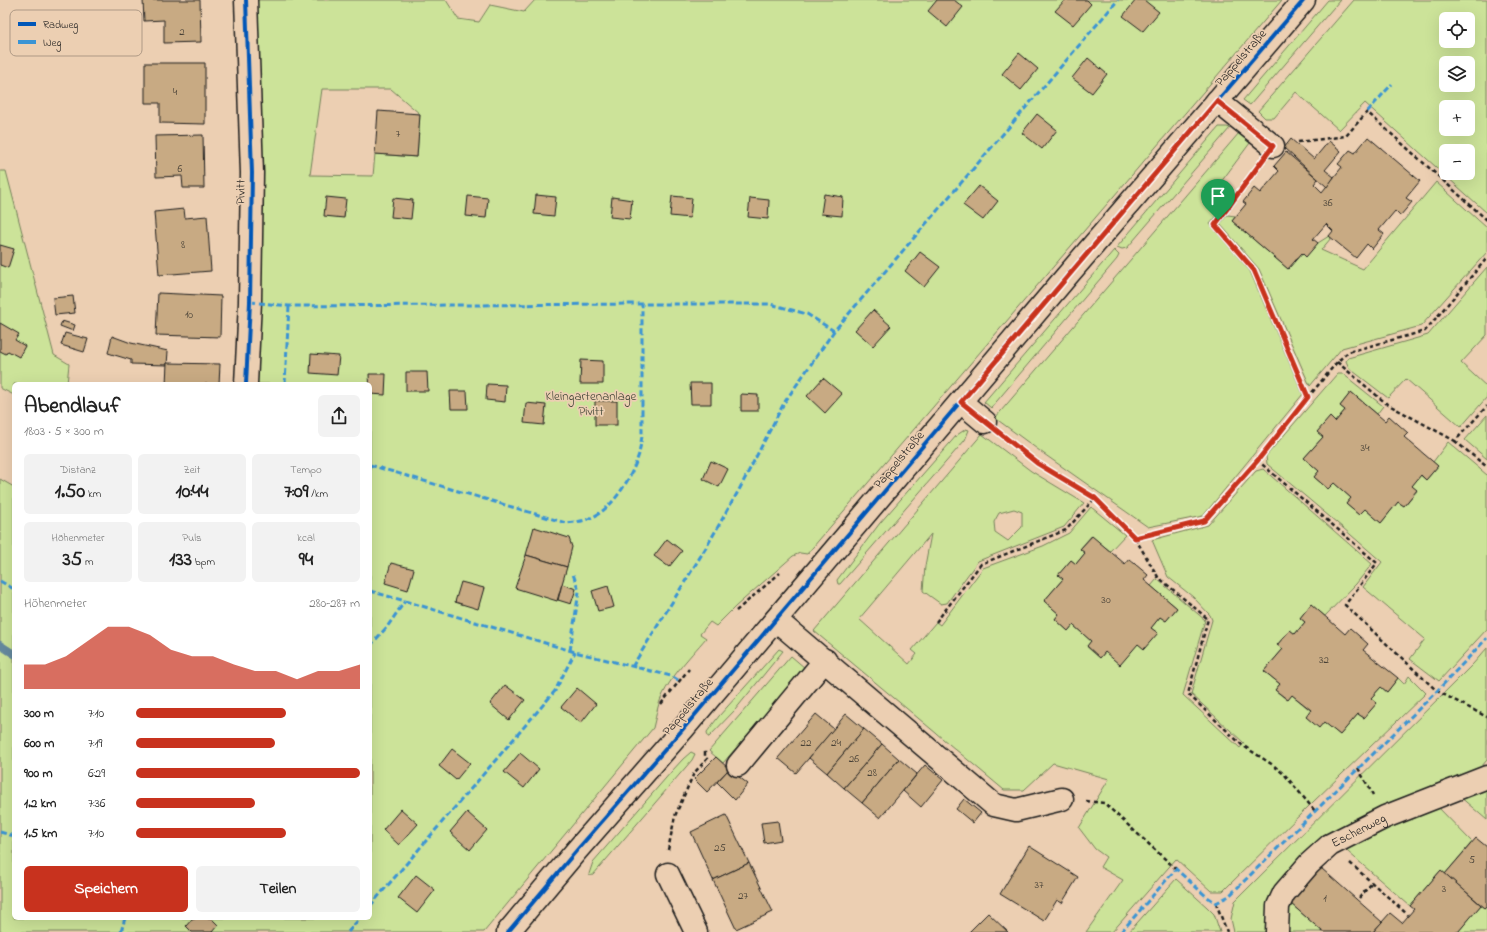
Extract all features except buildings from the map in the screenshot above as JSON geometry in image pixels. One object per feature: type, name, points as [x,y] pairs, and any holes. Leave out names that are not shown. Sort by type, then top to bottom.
[{"type":"street","name":"Pivitt","points":[[246,0],[252,173],[250,302],[246,382]]},
{"type":"street","name":"Pappelstraße","points":[[508,932],[1304,0]]},
{"type":"street","points":[[1217,101],[1273,146]]},
{"type":"street","points":[[961,402],[985,422]]},
{"type":"street","points":[[776,620],[825,660],[994,805],[1016,810],[1062,799]]},
{"type":"street","points":[[738,765],[825,660]]},
{"type":"street","name":"Eschenweg","points":[[1277,932],[1278,906],[1284,893],[1309,864],[1330,845],[1385,817],[1487,777]]},
{"type":"street","points":[[668,874],[696,932]]},
{"type":"path","points":[[1308,397],[1254,270],[1215,225],[1273,146],[1346,136],[1367,112],[1487,220]]},
{"type":"path","points":[[1135,538],[1204,521],[1258,460],[1337,362],[1348,352],[1425,330],[1487,258]]},
{"type":"path","points":[[1337,362],[1387,404],[1455,441],[1487,468]]},
{"type":"path","points":[[1455,441],[1487,406]]},
{"type":"path","points":[[985,422],[1037,463],[1095,498],[1135,538],[1158,577],[1208,619],[1188,694],[1242,745],[1273,765],[1285,775],[1315,811]]},
{"type":"path","points":[[1258,460],[1377,563],[1345,605],[1437,691],[1487,716]]},
{"type":"path","points":[[936,622],[981,564],[1066,530],[1095,498]]},
{"type":"path","points":[[736,611],[780,573]]},
{"type":"path","points":[[661,704],[689,669]]},
{"type":"path","points":[[668,874],[668,845],[675,816],[694,773],[706,759],[705,750]]},
{"type":"path","points":[[1358,768],[1385,817]]},
{"type":"path","points":[[1062,799],[1104,803],[1176,869]]},
{"type":"path","points":[[1330,845],[1408,915]]},
{"type":"path","points":[[1359,898],[1372,883]]},
{"type":"path","points":[[1216,903],[1227,932]]},
{"type":"green space","name":"Kleingartenanlage Pivitt","points":[[256,0],[446,0],[458,19],[479,22],[490,5],[524,12],[535,0],[1282,0],[807,554],[800,553],[793,556],[735,607],[716,626],[710,622],[700,634],[706,638],[678,671],[666,688],[658,707],[653,728],[484,932],[0,932],[0,479],[12,486],[12,920],[372,920],[372,382],[246,382]],"holes":[[[322,89],[391,89],[420,114],[417,157],[375,154],[373,176],[310,175]]]},
{"type":"green space","points":[[1328,0],[1340,0],[1250,105],[1243,100]]},
{"type":"green space","points":[[1354,0],[1487,0],[1487,213],[1450,180],[1475,180],[1475,144],[1439,144],[1439,170],[1365,103],[1339,130],[1296,92],[1274,118],[1265,118],[1258,111]]},
{"type":"green space","points":[[1219,127],[1230,128],[1127,248],[1122,249],[1117,247]]},
{"type":"green space","points":[[1239,133],[1250,143],[1218,186],[1222,210],[1210,224],[1250,271],[1303,394],[1203,516],[1148,527],[995,418]]},
{"type":"green space","points":[[0,171],[6,171],[54,355],[69,364],[67,382],[12,382],[12,394],[0,388]]},
{"type":"green space","points":[[1436,182],[1487,228],[1487,252],[1421,326],[1342,348],[1310,386],[1259,269],[1220,224],[1227,215],[1236,216],[1232,221],[1288,269],[1302,253],[1329,236],[1331,238],[1321,250],[1363,269]]},
{"type":"green space","points":[[1114,250],[1119,255],[1117,259],[991,408],[984,402]]},
{"type":"green space","points":[[1487,267],[1487,335],[1461,363],[1487,387],[1487,397],[1461,427],[1406,379],[1388,398],[1349,368],[1346,361],[1348,358],[1428,335]]},
{"type":"green space","points":[[1337,374],[1343,374],[1383,406],[1377,414],[1351,392],[1340,406],[1345,410],[1335,422],[1330,417],[1323,437],[1304,458],[1319,471],[1314,477],[1328,489],[1334,483],[1351,498],[1346,504],[1359,515],[1365,509],[1381,523],[1398,502],[1404,506],[1417,491],[1412,486],[1420,475],[1426,480],[1438,466],[1433,462],[1448,442],[1487,475],[1487,629],[1439,681],[1410,659],[1425,639],[1363,587],[1382,562],[1267,464],[1266,456]]},
{"type":"green space","points":[[1487,415],[1487,459],[1465,440]]},
{"type":"green space","points":[[966,429],[969,430],[965,440],[840,584],[838,584],[837,580],[880,523],[957,435]]},
{"type":"green space","points":[[982,434],[1031,471],[1084,503],[1064,527],[978,561],[947,603],[941,604],[923,591],[925,566],[931,534],[859,619],[909,664],[917,654],[912,650],[936,622],[940,625],[983,568],[1043,546],[1069,533],[1091,507],[1125,535],[1110,551],[1091,536],[1080,549],[1085,553],[1076,564],[1071,560],[1059,575],[1063,579],[1044,601],[1059,614],[1055,619],[1068,631],[1073,625],[1091,641],[1087,647],[1100,658],[1105,652],[1138,644],[1157,633],[1151,628],[1160,617],[1166,621],[1177,608],[1151,586],[1157,579],[1205,620],[1183,695],[1240,748],[1244,743],[1191,694],[1212,620],[1210,615],[1193,597],[1168,577],[1152,540],[1208,525],[1256,471],[1263,469],[1372,564],[1356,584],[1325,616],[1311,605],[1300,618],[1305,622],[1295,634],[1290,630],[1278,644],[1283,649],[1264,671],[1280,684],[1275,690],[1287,700],[1292,695],[1340,735],[1358,714],[1364,718],[1376,703],[1371,698],[1381,687],[1387,692],[1398,678],[1404,684],[1409,676],[1426,693],[1223,891],[1211,891],[1176,859],[1112,932],[1086,932],[1123,880],[1100,867],[1106,857],[1095,849],[1079,828],[1109,779],[1053,763],[1024,790],[1004,790],[814,631]],"holes":[[[1014,509],[1022,512],[1022,527],[1008,541],[995,532],[994,522],[999,513]]]},
{"type":"green space","points":[[1487,648],[1487,760],[1481,767],[1323,839],[1278,883],[1271,896],[1267,932],[1234,932],[1231,919],[1235,901],[1473,664]]},
{"type":"green space","points":[[779,649],[783,651],[735,710],[708,737],[707,732],[719,716]]},
{"type":"green space","points":[[791,656],[805,668],[723,763],[709,751]]},
{"type":"green space","points":[[691,752],[695,754],[692,760],[593,875],[590,876],[589,874],[593,862],[672,771]]},
{"type":"green space","points":[[1487,785],[1487,820],[1459,796]]},
{"type":"green space","points":[[1436,805],[1472,842],[1445,874],[1441,870],[1410,906],[1340,845]]},
{"type":"green space","points":[[1176,879],[1214,914],[1220,932],[1129,932]]},
{"type":"green space","points":[[1290,903],[1323,932],[1283,932]]},
{"type":"green space","points":[[1481,905],[1485,908],[1487,906],[1487,932],[1458,932]]},
{"type":"waterway","points":[[0,645],[12,653]]},
{"type":"marked path","points":[[632,667],[707,546],[740,488],[784,403],[834,331],[1118,0]]},
{"type":"marked path","points":[[1367,112],[1392,84]]},
{"type":"marked path","points":[[250,302],[289,306],[770,304],[807,314],[834,331]]},
{"type":"marked path","points":[[372,466],[566,523],[583,521],[594,516],[611,503],[619,494],[631,474],[639,454],[642,436],[642,304]]},
{"type":"marked path","points":[[285,382],[289,306]]},
{"type":"marked path","points":[[570,651],[579,591],[573,574]]},
{"type":"marked path","points":[[0,581],[12,588]]},
{"type":"marked path","points":[[372,592],[575,652],[671,676],[680,681]]},
{"type":"marked path","points":[[372,644],[387,627],[405,601]]},
{"type":"marked path","points":[[1121,932],[1176,869],[1216,903],[1229,896],[1437,691],[1487,638]]},
{"type":"marked path","points":[[372,904],[555,691],[575,652]]},
{"type":"marked path","points":[[0,832],[12,835]]},
{"type":"marked path","points":[[121,932],[124,920]]},
{"type":"marked path","points":[[348,932],[358,920]]},
{"type":"cycle path","points":[[246,0],[252,173],[250,302],[246,382]]},
{"type":"cycle path","points":[[508,932],[577,850],[683,729],[1066,277],[1304,0]]},
{"type":"route","points":[[1217,101],[1273,146],[1218,220],[1215,225],[1254,270],[1308,397],[1258,460],[1204,521],[1135,538],[1095,498],[1037,463],[961,402],[1217,101]]}]
